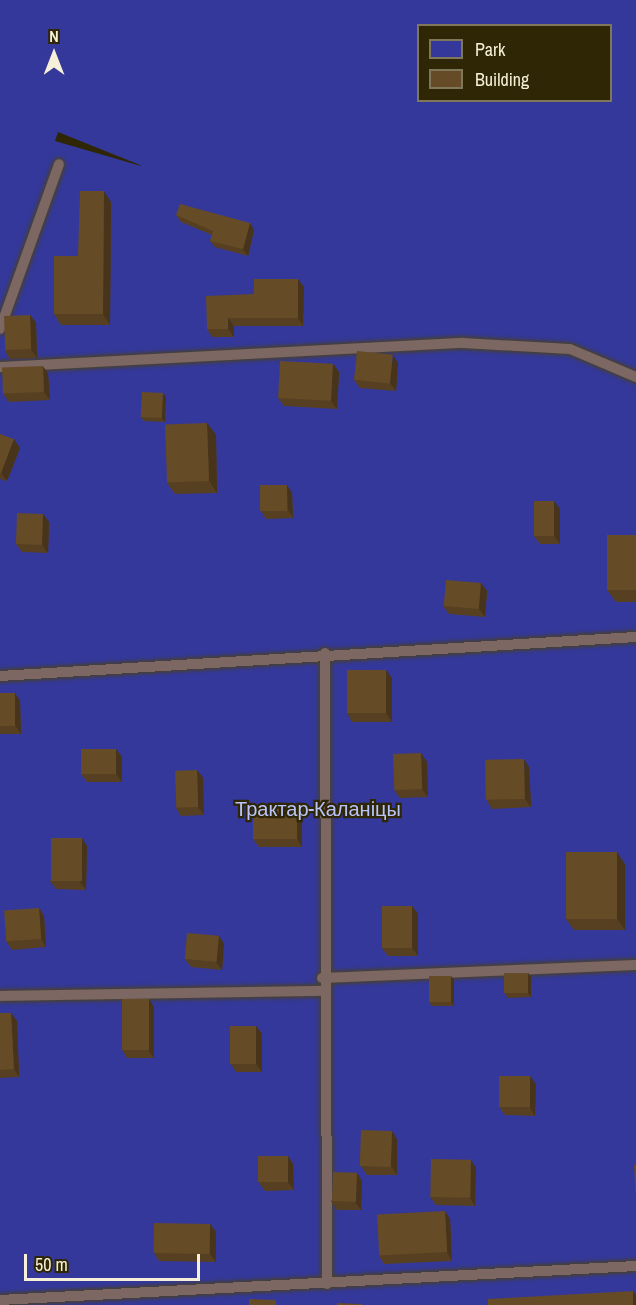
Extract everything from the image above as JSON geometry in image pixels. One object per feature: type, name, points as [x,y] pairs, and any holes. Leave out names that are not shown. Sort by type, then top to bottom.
[{"type":"lane","points":[[0,328],[59,164]]},
{"type":"lane","points":[[0,367],[463,343],[570,350],[636,377]]},
{"type":"lane","points":[[0,676],[325,653],[636,637]]},
{"type":"lane","points":[[325,653],[322,978],[327,1284]]},
{"type":"lane","points":[[322,978],[636,965]]},
{"type":"lane","points":[[0,996],[323,991]]},
{"type":"lane","points":[[0,1300],[636,1266]]},
{"type":"green space","name":"Трактар-Каланіцы","points":[[0,0],[636,0],[636,1305],[0,1305]],"holes":[[[58,132],[140,165],[55,141]]]},
{"type":"building","points":[[80,191],[104,191],[103,314],[54,314],[54,256],[78,256]]},
{"type":"building","points":[[180,204],[250,223],[243,249],[210,241],[213,231],[176,215]]},
{"type":"building","points":[[254,279],[298,279],[298,318],[228,318],[228,329],[207,329],[206,296],[254,294]]},
{"type":"building","points":[[30,315],[31,349],[5,350],[4,316]]},
{"type":"building","points":[[357,351],[393,355],[390,384],[354,380]]},
{"type":"building","points":[[280,361],[333,364],[331,401],[278,398]]},
{"type":"building","points":[[43,366],[44,392],[3,393],[2,367]]},
{"type":"building","points":[[142,392],[163,393],[162,418],[141,417]]},
{"type":"building","points":[[207,423],[209,481],[167,482],[165,424]]},
{"type":"building","points":[[0,434],[14,439],[1,473],[0,473]]},
{"type":"building","points":[[260,485],[287,485],[287,511],[260,511]]},
{"type":"building","points":[[534,501],[554,501],[554,536],[534,536]]},
{"type":"building","points":[[17,513],[43,514],[42,545],[16,544]]},
{"type":"building","points":[[607,535],[636,535],[636,590],[607,590]]},
{"type":"building","points":[[446,580],[481,583],[479,609],[444,606]]},
{"type":"building","points":[[347,670],[386,670],[386,713],[347,713]]},
{"type":"building","points":[[0,693],[15,693],[15,726],[0,726]]},
{"type":"building","points":[[81,749],[116,749],[116,774],[81,774]]},
{"type":"building","points":[[421,753],[422,789],[394,790],[393,754]]},
{"type":"building","points":[[524,759],[525,799],[486,800],[485,760]]},
{"type":"building","points":[[197,770],[198,807],[176,808],[175,771]]},
{"type":"building","points":[[253,806],[297,806],[297,839],[253,839]]},
{"type":"building","points":[[51,838],[82,838],[82,881],[51,881]]},
{"type":"building","points":[[566,852],[617,852],[617,919],[566,919]]},
{"type":"building","points":[[382,906],[412,906],[412,948],[382,948]]},
{"type":"building","points":[[39,908],[41,939],[6,941],[4,910]]},
{"type":"building","points":[[187,933],[219,936],[217,962],[185,959]]},
{"type":"building","points":[[504,973],[528,973],[528,993],[504,993]]},
{"type":"building","points":[[429,976],[451,976],[451,1002],[429,1002]]},
{"type":"building","points":[[122,999],[149,999],[149,1050],[122,1050]]},
{"type":"building","points":[[0,1013],[11,1013],[14,1069],[0,1070]]},
{"type":"building","points":[[230,1026],[256,1026],[256,1064],[230,1064]]},
{"type":"building","points":[[499,1076],[530,1076],[530,1107],[499,1107]]},
{"type":"building","points":[[361,1130],[392,1131],[391,1167],[360,1166]]},
{"type":"building","points":[[258,1156],[288,1156],[288,1182],[258,1182]]},
{"type":"building","points":[[431,1159],[471,1160],[470,1198],[430,1197]]},
{"type":"building","points":[[634,1165],[636,1165],[636,1196]]},
{"type":"building","points":[[333,1172],[357,1173],[356,1202],[332,1201]]},
{"type":"building","points":[[445,1211],[447,1252],[379,1256],[377,1215]]},
{"type":"building","points":[[154,1223],[210,1224],[209,1254],[153,1253]]},
{"type":"building","points":[[633,1291],[633,1305],[488,1305],[488,1299]]},
{"type":"building","points":[[249,1299],[276,1300],[276,1305],[249,1305]]},
{"type":"building","points":[[337,1303],[362,1304],[362,1305],[337,1305]]}]
